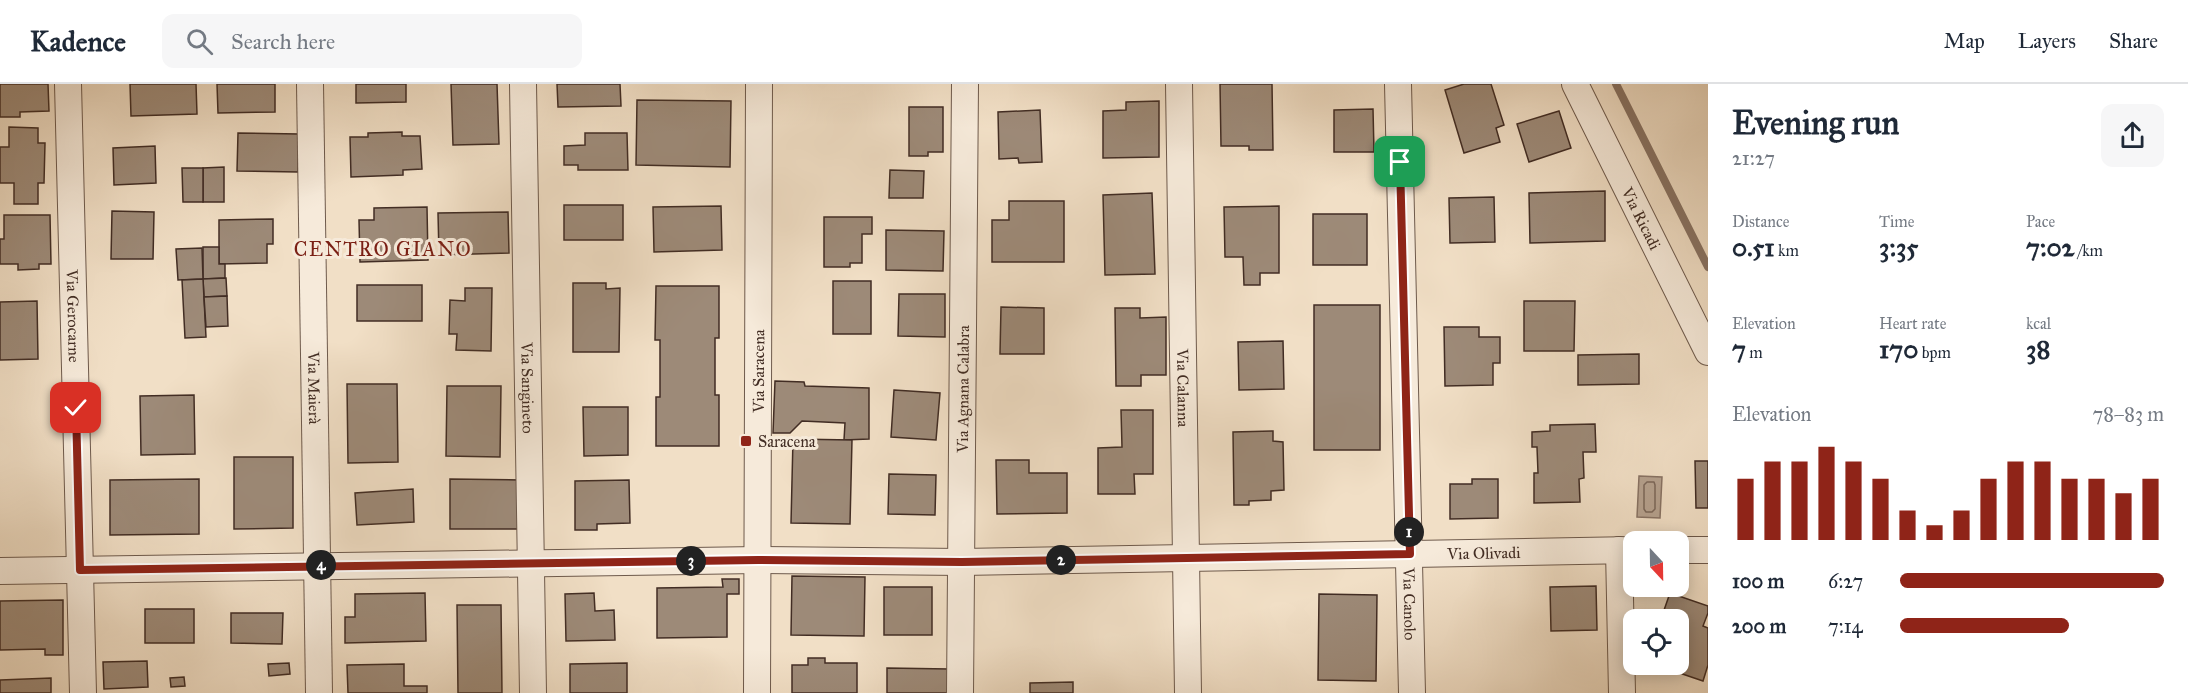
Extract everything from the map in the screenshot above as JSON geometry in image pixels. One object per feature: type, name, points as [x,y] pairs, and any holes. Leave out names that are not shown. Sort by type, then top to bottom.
[{"type":"street","name":"Via Gerocarne","points":[[68,84],[83,693]]},
{"type":"street","name":"Via Maierà","points":[[310,84],[319,693]]},
{"type":"street","name":"Via Sangineto","points":[[523,84],[533,693]]},
{"type":"street","name":"Via Saracena","points":[[757,693],[759,84]]},
{"type":"street","name":"Via Agnana Calabra","points":[[960,693],[965,84]]},
{"type":"street","name":"Via Calanna","points":[[1179,84],[1188,693]]},
{"type":"street","name":"Via Canolo","points":[[1398,84],[1412,693]]},
{"type":"street","name":"Via Ricadi","points":[[1575,84],[1708,352]]},
{"type":"street","points":[[1689,550],[1708,549]]},
{"type":"street","name":"Via Olivadi","points":[[0,571],[758,560],[962,562],[1623,550]]},
{"type":"street","points":[[1622,693],[1625,597]]},
{"type":"water","points":[[1639,476],[1662,477],[1660,518],[1637,517]]},
{"type":"building","points":[[0,84],[48,84],[49,111],[20,112],[20,117],[0,117]]},
{"type":"building","points":[[130,84],[196,84],[197,114],[131,116]]},
{"type":"building","points":[[217,84],[275,84],[275,112],[218,113]]},
{"type":"building","points":[[356,84],[406,84],[406,102],[356,103]]},
{"type":"building","points":[[451,84],[497,84],[499,144],[453,145]]},
{"type":"building","points":[[557,84],[620,84],[621,106],[558,107]]},
{"type":"building","points":[[1220,84],[1272,84],[1273,150],[1249,150],[1249,146],[1221,146]]},
{"type":"building","points":[[1464,84],[1491,84],[1504,125],[1496,128],[1500,142],[1464,153],[1445,90]]},
{"type":"building","points":[[637,100],[731,101],[730,167],[636,165]]},
{"type":"building","points":[[1159,101],[1159,157],[1103,158],[1103,111],[1126,110],[1126,102]]},
{"type":"building","points":[[909,107],[943,107],[943,152],[928,152],[928,156],[909,156]]},
{"type":"building","points":[[1373,109],[1374,152],[1334,152],[1334,110]]},
{"type":"building","points":[[1040,110],[1042,162],[1019,163],[1018,158],[999,159],[998,112]]},
{"type":"building","points":[[1559,111],[1571,148],[1529,162],[1517,124]]},
{"type":"building","points":[[9,127],[38,128],[38,143],[45,143],[44,183],[38,183],[38,204],[14,204],[14,183],[0,183],[0,147],[9,147]]},
{"type":"building","points":[[402,132],[402,136],[420,136],[422,169],[403,170],[403,175],[351,177],[350,137],[368,137],[368,133]]},
{"type":"building","points":[[238,133],[299,134],[298,172],[237,171]]},
{"type":"building","points":[[585,133],[627,133],[628,170],[578,170],[578,165],[564,165],[564,146],[585,145]]},
{"type":"building","points":[[155,146],[156,183],[114,185],[113,148]]},
{"type":"building","points":[[224,167],[224,202],[203,202],[203,168]]},
{"type":"building","points":[[182,168],[203,168],[203,202],[183,202]]},
{"type":"building","points":[[890,170],[924,171],[923,198],[889,198]]},
{"type":"building","points":[[1605,191],[1605,241],[1530,243],[1529,193]]},
{"type":"building","points":[[1152,193],[1155,274],[1105,275],[1103,195]]},
{"type":"building","points":[[1494,197],[1495,242],[1450,243],[1449,198]]},
{"type":"building","points":[[1009,201],[1064,201],[1064,262],[992,262],[992,220],[1009,220]]},
{"type":"building","points":[[564,205],[623,205],[623,240],[564,240]]},
{"type":"building","points":[[721,206],[722,250],[654,252],[653,207]]},
{"type":"building","points":[[1279,206],[1279,273],[1260,273],[1260,285],[1244,285],[1243,257],[1225,257],[1224,207]]},
{"type":"building","points":[[427,207],[428,260],[360,262],[359,220],[374,220],[374,208]]},
{"type":"building","points":[[112,211],[154,212],[153,259],[111,259]]},
{"type":"building","points":[[508,212],[509,253],[439,255],[438,213]]},
{"type":"building","points":[[1313,214],[1367,214],[1367,265],[1313,265]]},
{"type":"building","points":[[4,215],[50,215],[51,264],[39,264],[39,269],[18,270],[18,264],[0,264],[0,239],[4,239]]},
{"type":"building","points":[[824,217],[872,217],[872,234],[862,234],[862,263],[850,263],[850,267],[824,267]]},
{"type":"building","points":[[273,219],[273,244],[267,244],[267,263],[219,264],[219,220]]},
{"type":"building","points":[[886,230],[944,231],[943,271],[886,270]]},
{"type":"building","points":[[203,247],[219,247],[219,264],[225,264],[225,278],[203,279]]},
{"type":"building","points":[[202,248],[203,279],[178,280],[176,249]]},
{"type":"building","points":[[226,278],[227,296],[204,297],[203,279]]},
{"type":"building","points":[[203,279],[206,337],[185,338],[182,280]]},
{"type":"building","points":[[833,281],[871,281],[871,334],[833,334]]},
{"type":"building","points":[[573,283],[606,283],[606,289],[620,288],[619,352],[573,352]]},
{"type":"building","points":[[357,285],[422,285],[422,321],[357,321]]},
{"type":"building","points":[[656,286],[719,286],[719,338],[715,338],[715,395],[719,395],[719,446],[656,446],[656,397],[660,397],[660,340],[655,340]]},
{"type":"building","points":[[465,288],[492,288],[491,351],[456,350],[457,334],[449,334],[450,300],[465,301]]},
{"type":"building","points":[[899,294],[945,294],[945,337],[898,336]]},
{"type":"building","points":[[227,296],[228,326],[206,327],[204,297]]},
{"type":"building","points":[[37,301],[38,359],[0,360],[0,302]]},
{"type":"building","points":[[1524,301],[1575,301],[1574,351],[1524,351]]},
{"type":"building","points":[[1314,305],[1380,305],[1380,450],[1314,450]]},
{"type":"building","points":[[1001,307],[1044,308],[1044,354],[1000,354]]},
{"type":"building","points":[[1115,308],[1140,308],[1140,318],[1166,317],[1166,375],[1141,375],[1141,386],[1116,386]]},
{"type":"building","points":[[1444,327],[1479,327],[1479,337],[1500,337],[1500,363],[1493,363],[1493,385],[1445,386]]},
{"type":"building","points":[[1283,341],[1284,389],[1239,390],[1238,342]]},
{"type":"building","points":[[1639,354],[1639,384],[1578,385],[1578,355]]},
{"type":"building","points":[[775,381],[804,382],[805,386],[869,388],[869,439],[844,440],[845,423],[802,421],[790,433],[773,433]]},
{"type":"building","points":[[347,384],[397,384],[398,462],[348,463]]},
{"type":"building","points":[[447,386],[501,386],[500,457],[446,456]]},
{"type":"building","points":[[894,390],[940,393],[936,440],[891,437]]},
{"type":"building","points":[[194,395],[195,454],[141,455],[140,396]]},
{"type":"building","points":[[583,407],[628,407],[628,455],[584,456]]},
{"type":"building","points":[[1121,410],[1153,410],[1153,474],[1134,474],[1135,494],[1098,494],[1098,448],[1122,447]]},
{"type":"building","points":[[1595,424],[1596,452],[1583,452],[1584,478],[1579,479],[1580,502],[1534,503],[1534,473],[1538,473],[1537,447],[1532,447],[1532,432],[1550,431],[1550,425]]},
{"type":"building","points":[[1273,431],[1273,441],[1283,442],[1284,490],[1271,491],[1271,500],[1249,501],[1249,505],[1234,505],[1233,432]]},
{"type":"building","points":[[793,439],[852,440],[850,524],[791,523]]},
{"type":"building","points":[[234,457],[293,457],[293,528],[234,529]]},
{"type":"building","points":[[996,460],[1029,460],[1029,473],[1067,473],[1067,513],[997,514]]},
{"type":"building","points":[[1695,461],[1708,461],[1708,508],[1696,508]]},
{"type":"building","points":[[889,474],[936,475],[935,515],[888,514]]},
{"type":"building","points":[[199,479],[199,534],[110,535],[110,480]]},
{"type":"building","points":[[450,479],[520,480],[519,529],[450,529]]},
{"type":"building","points":[[1472,479],[1498,479],[1498,518],[1450,519],[1450,484],[1472,484]]},
{"type":"building","points":[[629,480],[630,523],[597,524],[597,530],[575,530],[575,481]]},
{"type":"building","points":[[413,489],[414,522],[357,525],[355,493]]},
{"type":"building","points":[[792,576],[865,577],[864,636],[791,635]]},
{"type":"building","points":[[722,579],[739,579],[739,594],[727,594],[727,637],[657,638],[657,588],[723,587]]},
{"type":"building","points":[[1596,586],[1597,630],[1551,631],[1550,587]]},
{"type":"building","points":[[884,587],[932,587],[932,635],[884,635]]},
{"type":"building","points":[[425,593],[426,641],[345,643],[345,617],[355,617],[355,594]]},
{"type":"building","points":[[594,593],[595,611],[614,610],[615,640],[566,641],[565,594]]},
{"type":"building","points":[[1319,594],[1377,595],[1376,681],[1318,680]]},
{"type":"building","points":[[1669,597],[1682,597],[1708,606],[1703,626],[1708,628],[1708,665],[1703,681],[1685,675],[1689,675],[1689,609],[1664,609]]},
{"type":"building","points":[[63,600],[63,655],[45,655],[45,649],[0,650],[0,601]]},
{"type":"building","points":[[457,605],[501,605],[502,693],[458,693]]},
{"type":"building","points":[[145,609],[194,609],[194,643],[145,643]]},
{"type":"building","points":[[231,613],[283,613],[282,644],[231,643]]},
{"type":"building","points":[[808,658],[825,658],[825,663],[857,663],[857,693],[792,693],[792,665],[808,665]]},
{"type":"building","points":[[147,661],[148,687],[104,689],[103,662]]},
{"type":"building","points":[[289,663],[290,674],[269,676],[268,664]]},
{"type":"building","points":[[627,663],[627,693],[570,693],[570,664]]},
{"type":"building","points":[[404,664],[404,686],[427,686],[427,693],[348,693],[347,665]]},
{"type":"building","points":[[887,668],[949,669],[949,693],[887,693]]},
{"type":"building","points":[[184,677],[185,686],[171,687],[170,678]]},
{"type":"building","points":[[51,678],[51,693],[0,693],[0,680]]},
{"type":"building","points":[[1073,682],[1073,693],[1030,693],[1030,683]]},
{"type":"waterway","points":[[1616,84],[1708,267]]},
{"type":"place","name":"Saracena","points":[[746,441]]},
{"type":"district","name":"CENTRO GIANO","points":[[383,249]]},
{"type":"route","points":[[76,408],[80,570],[758,560],[962,562],[1410,554],[1400,162]]}]
